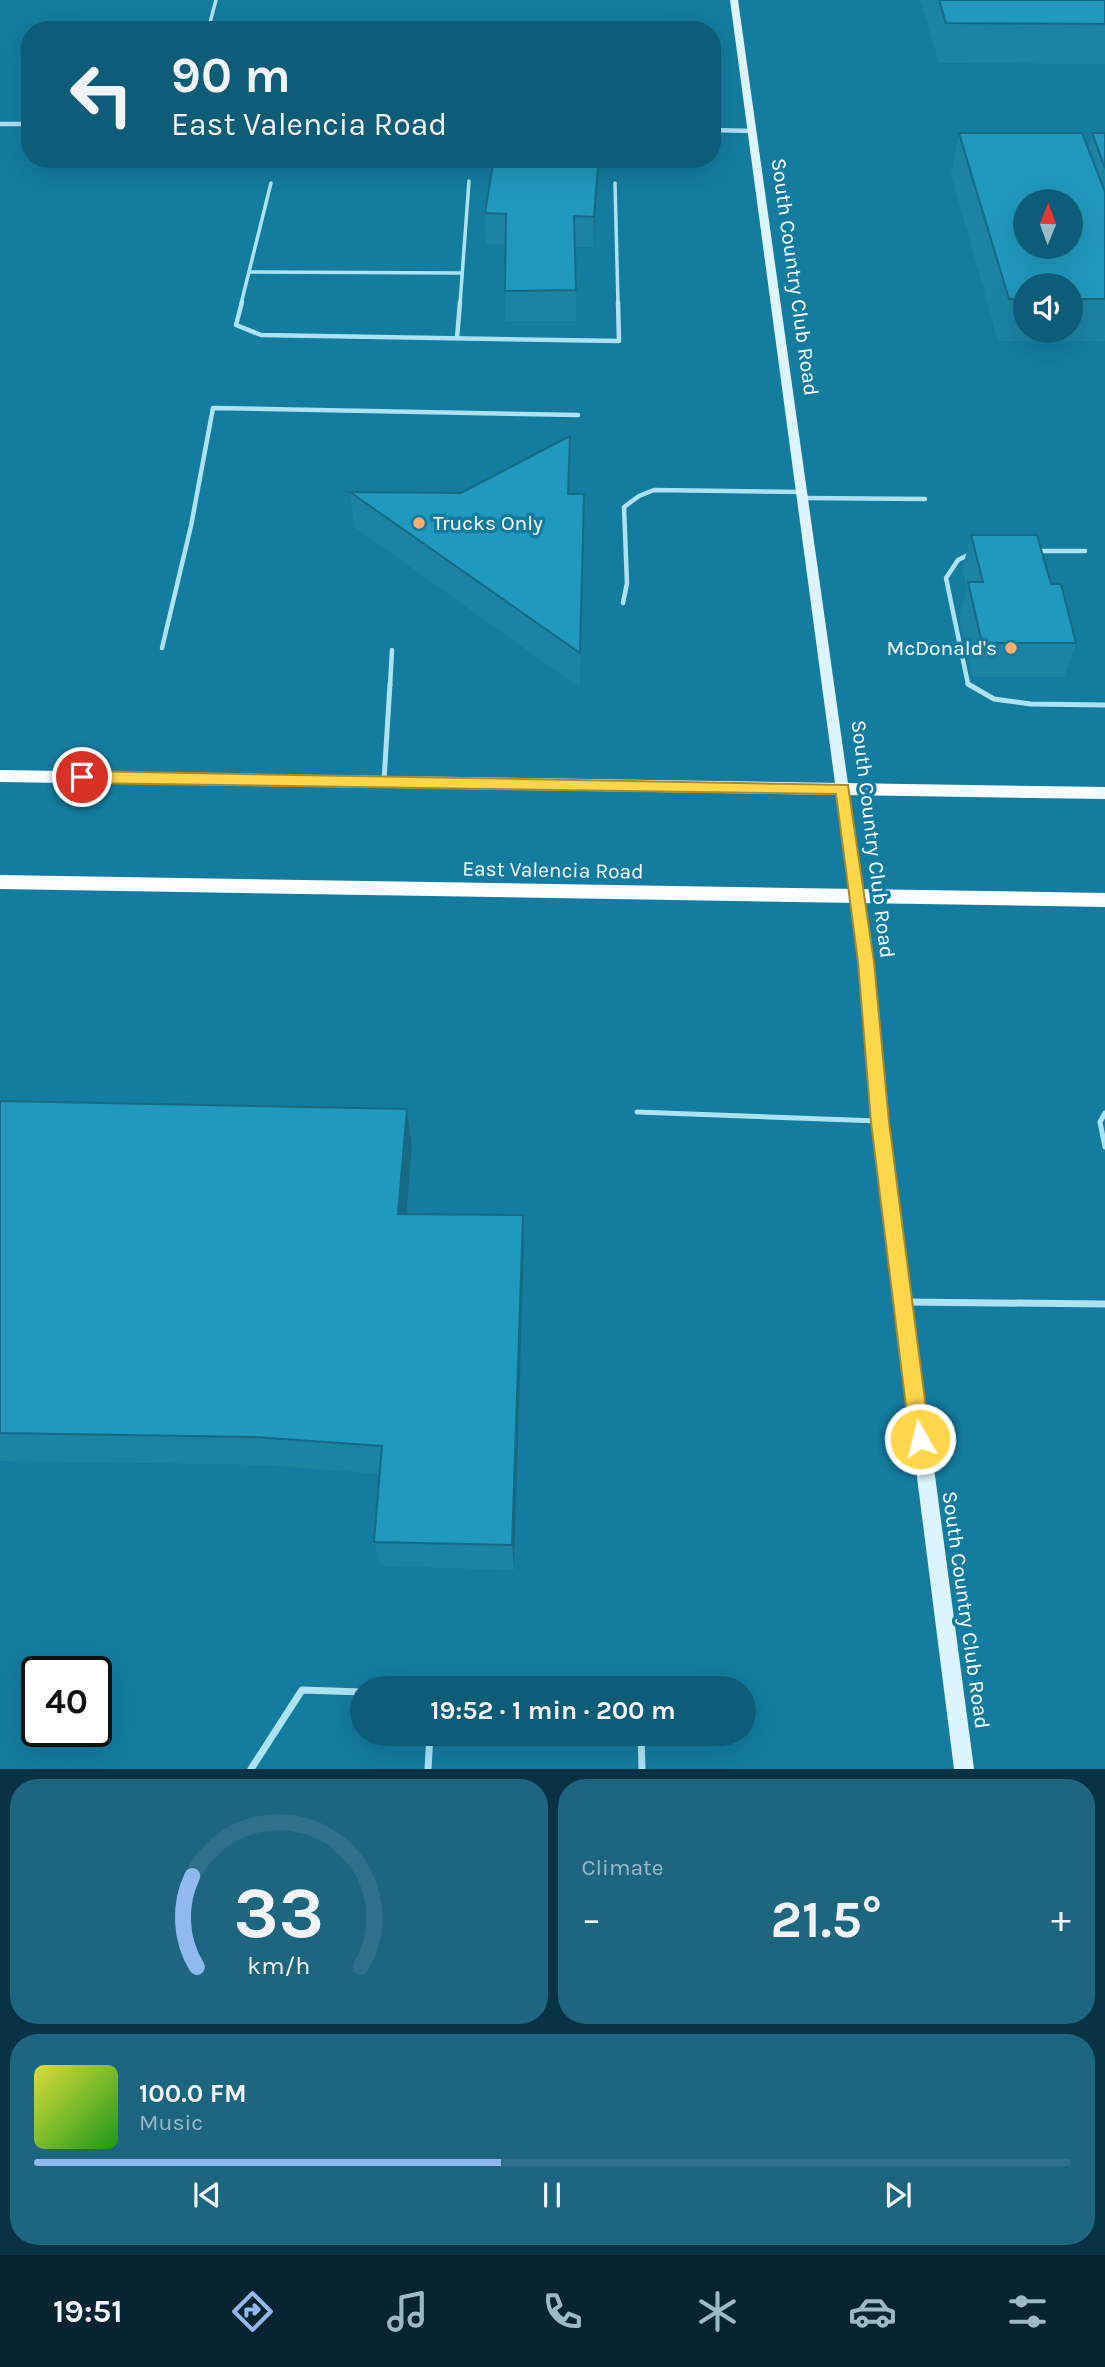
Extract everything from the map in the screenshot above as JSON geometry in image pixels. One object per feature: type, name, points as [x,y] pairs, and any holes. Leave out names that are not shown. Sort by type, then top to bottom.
[{"type":"main road","points":[[0,776],[1105,793]]},
{"type":"main road","name":"East Valencia Road","points":[[0,882],[1105,900]]},
{"type":"street","name":"South Country Club Road","points":[[734,0],[866,962],[880,1122],[964,1769]]},
{"type":"street","points":[[0,124],[21,124]]},
{"type":"street","points":[[721,130],[752,131]]},
{"type":"lane","points":[[210,21],[216,0]]},
{"type":"lane","points":[[457,338],[470,181]]},
{"type":"lane","points":[[271,183],[236,325],[261,335],[619,341],[615,183]]},
{"type":"lane","points":[[249,272],[462,273]]},
{"type":"lane","points":[[162,648],[191,526],[213,408],[578,415]]},
{"type":"lane","points":[[623,603],[627,583],[624,508],[639,496],[654,490],[925,499]]},
{"type":"lane","points":[[1029,551],[1085,551]]},
{"type":"lane","points":[[975,553],[963,555],[952,565],[946,578],[968,684],[993,699],[1031,704],[1105,705]]},
{"type":"lane","points":[[383,782],[392,650]]},
{"type":"lane","points":[[637,1112],[880,1122]]},
{"type":"lane","points":[[1105,1113],[1100,1122],[1105,1147]]},
{"type":"lane","points":[[902,1302],[1105,1304]]},
{"type":"lane","points":[[251,1769],[302,1690],[350,1692]]},
{"type":"lane","points":[[428,1769],[429,1746]]},
{"type":"lane","points":[[641,1746],[642,1769]]},
{"type":"building","points":[[939,0],[1105,0],[1105,24],[946,23]]},
{"type":"building","points":[[959,133],[1082,133],[1105,192],[1105,299],[1083,299],[1083,273],[1013,273],[1013,299],[1009,299]]},
{"type":"building","points":[[1092,133],[1105,133],[1105,168]]},
{"type":"building","points":[[492,168],[598,168],[594,217],[574,216],[576,290],[505,291],[506,214],[485,213]]},
{"type":"building","points":[[570,436],[568,494],[584,494],[580,653],[350,492],[461,493]]},
{"type":"building","points":[[971,535],[1037,535],[1051,584],[1061,584],[1076,643],[982,643],[968,582],[983,582]]},
{"type":"building","points":[[0,1101],[407,1109],[398,1214],[523,1215],[512,1545],[374,1542],[382,1446],[253,1437],[0,1433]]},
{"type":"place","name":"Trucks Only","points":[[419,523]]},
{"type":"place","name":"McDonald's","points":[[1011,648]]},
{"type":"route","points":[[82,777],[843,789],[866,962],[880,1122],[920,1439]]}]
